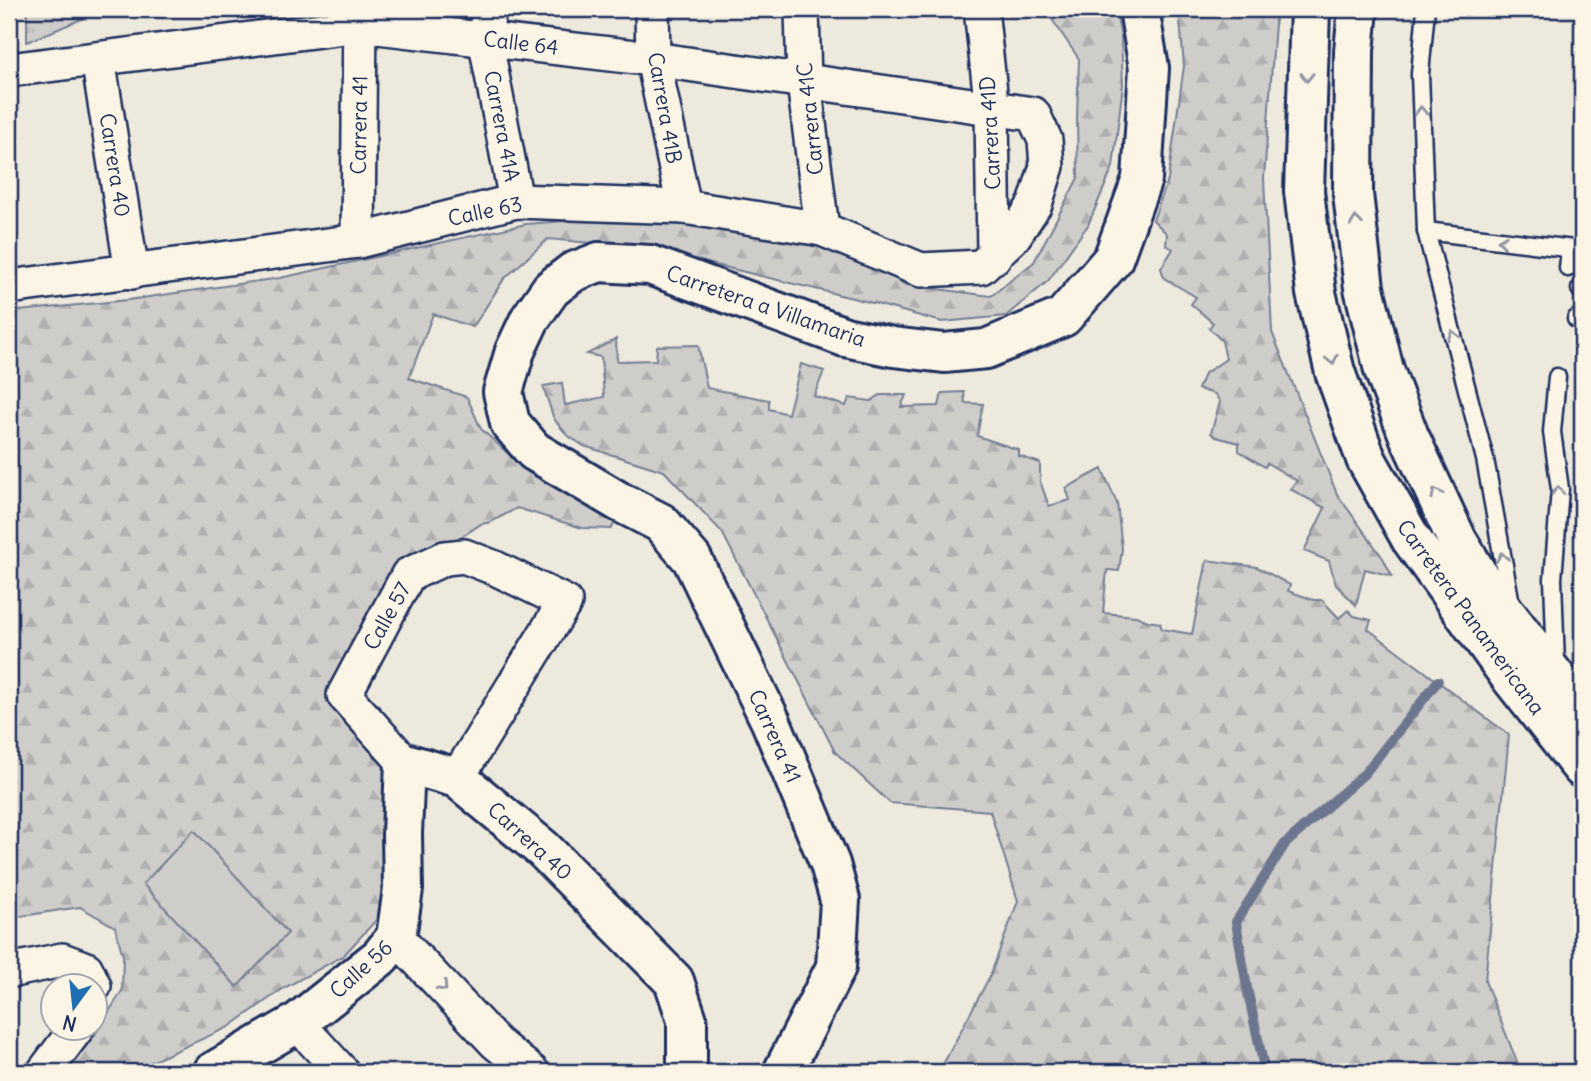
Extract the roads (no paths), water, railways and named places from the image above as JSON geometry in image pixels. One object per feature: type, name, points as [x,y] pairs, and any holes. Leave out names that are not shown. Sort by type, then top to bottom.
[{"type":"main road","name":"Carretera a Villamaria","points":[[661,523],[534,451],[510,423],[503,392],[515,351],[530,319],[551,289],[573,272],[599,262],[650,265],[845,337],[893,347],[944,353],[986,349],[1063,317],[1113,258],[1142,179],[1149,68],[1139,9]]},
{"type":"main road","name":"Carretera Panamericana","points":[[1310,9],[1304,191],[1316,293],[1335,373],[1366,458],[1411,539],[1508,674],[1582,768]]},
{"type":"main road","name":"Carretera Panamericana","points":[[1358,9],[1354,51],[1353,194],[1364,288],[1384,370],[1409,436],[1457,540],[1486,587],[1582,711]]},
{"type":"main road","name":"Carrera 41","points":[[661,523],[692,559],[771,722],[830,864],[840,900],[836,967],[783,1072]]},
{"type":"main road","name":"Carrera 40","points":[[405,763],[457,778],[543,849],[674,981],[687,1020],[687,1072]]},
{"type":"main road","name":"Calle 56","points":[[213,1072],[297,1023],[380,957],[396,937],[403,889],[405,763]]},
{"type":"street","name":"Carrera 41B","points":[[652,9],[653,60],[684,207]]},
{"type":"street","name":"Carrera 41C","points":[[802,9],[804,82],[822,229]]},
{"type":"street","name":"Carrera 41D","points":[[981,9],[992,110],[994,257]]},
{"type":"street","name":"Calle 64","points":[[9,70],[98,59],[360,17],[487,23],[653,60],[1032,114],[1045,140],[1047,166],[1035,204],[1014,236],[994,257]]},
{"type":"street","name":"Carrera 41","points":[[358,241],[360,17]]},
{"type":"street","name":"Carrera 41A","points":[[487,23],[516,201]]},
{"type":"street","name":"Carrera 40","points":[[98,59],[132,272]]},
{"type":"street","name":"Calle 63","points":[[9,287],[358,241],[516,201],[684,207],[822,229],[921,270],[981,267],[994,257]]},
{"type":"street","name":"Calle 57","points":[[405,763],[344,695],[408,575],[445,558],[464,556],[565,602],[457,778]]},
{"type":"street","points":[[396,937],[496,1043],[532,1072]]},
{"type":"street","points":[[9,971],[62,960],[86,969],[87,972]]},
{"type":"street","points":[[297,1023],[342,1072]]},
{"type":"street","points":[[44,1072],[66,1042]]},
{"type":"lane","points":[[1426,9],[1420,74],[1426,231],[1485,459],[1514,624]]},
{"type":"lane","points":[[1426,231],[1576,250],[1568,268]]},
{"type":"lane","points":[[1557,377],[1552,432],[1560,489],[1553,579],[1557,681]]},
{"type":"waterway","points":[[1265,1072],[1236,922],[1285,844],[1365,773],[1438,681]]}]
